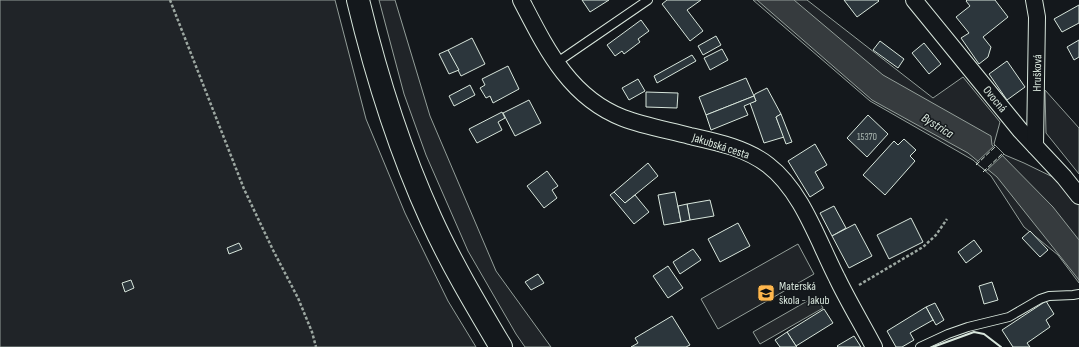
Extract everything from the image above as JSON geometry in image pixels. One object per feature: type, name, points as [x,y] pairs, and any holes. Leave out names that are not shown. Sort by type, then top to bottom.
[{"type":"main road","points":[[358,0],[376,68],[394,126],[430,219],[452,263],[501,347]]},
{"type":"street","name":"Jakubská cesta","points":[[521,0],[556,63],[572,84],[587,98],[603,109],[641,124],[735,148],[754,156],[783,179],[810,222],[845,294],[874,347]]},
{"type":"street","name":"Ovocná","points":[[914,0],[1020,130],[1064,177],[1079,196]]},
{"type":"street","name":"Hrušková","points":[[1034,0],[1037,17],[1035,146]]},
{"type":"lane","points":[[556,63],[648,0]]},
{"type":"lane","points":[[920,347],[961,329],[1009,317],[1040,299],[1049,296],[1079,294]]},
{"type":"path","points":[[170,0],[244,189],[298,298],[312,332],[316,347]]},
{"type":"path","points":[[845,294],[923,247],[936,235],[947,220]]},
{"type":"shaded area","points":[[0,0],[335,0],[366,119],[405,213],[448,301],[476,347],[0,347]]},
{"type":"shaded area","points":[[379,0],[395,0],[430,116],[496,271],[551,347],[525,347],[468,251],[426,155],[404,94]]},
{"type":"shaded area","points":[[753,0],[807,0],[933,98],[963,77],[1000,122],[994,144],[1005,155],[1059,180],[1079,205],[1079,283],[1058,255],[1024,227],[991,176],[973,160],[870,101]]},
{"type":"shaded area","points":[[1045,90],[1079,128],[1079,174],[1046,133]]},
{"type":"shaded area","points":[[798,244],[814,274],[718,329],[701,299]]},
{"type":"shaded area","points":[[816,296],[823,308],[760,344],[753,332]]},
{"type":"water","name":"Bystrica","points":[[757,0],[794,0],[883,75],[991,136],[992,145],[1053,207],[1079,240],[1079,280],[997,177],[968,153],[872,100]]},
{"type":"pier","points":[[995,145],[1004,154],[986,171],[976,163]]},
{"type":"building","points":[[582,0],[609,0],[590,12]]},
{"type":"building","points":[[667,0],[701,0],[687,10],[703,31],[690,41],[662,4]]},
{"type":"building","points":[[844,0],[878,0],[879,1],[857,17]]},
{"type":"building","points":[[995,0],[1008,17],[983,37],[991,47],[988,57],[979,64],[961,38],[969,33],[956,17],[970,6],[966,1]]},
{"type":"building","points":[[1079,5],[1079,23],[1062,32],[1054,19]]},
{"type":"building","points":[[641,20],[649,31],[638,39],[640,42],[624,54],[622,51],[615,56],[607,45]]},
{"type":"building","points":[[716,36],[721,45],[703,55],[698,46]]},
{"type":"building","points":[[472,38],[485,64],[461,76],[448,50]]},
{"type":"building","points":[[1079,40],[1079,57],[1074,60],[1067,47]]},
{"type":"building","points":[[880,41],[904,59],[898,68],[873,50]]},
{"type":"building","points":[[924,43],[941,64],[929,74],[912,53]]},
{"type":"building","points":[[722,49],[728,60],[710,70],[704,58]]},
{"type":"building","points":[[448,50],[459,70],[449,74],[439,54]]},
{"type":"building","points":[[692,55],[696,61],[657,83],[654,76]]},
{"type":"building","points":[[1007,61],[1025,87],[1007,100],[989,74]]},
{"type":"building","points":[[508,66],[519,89],[493,103],[490,96],[486,98],[480,88],[485,85],[482,79]]},
{"type":"building","points":[[746,78],[754,96],[706,115],[699,97]]},
{"type":"building","points":[[638,79],[645,91],[629,100],[622,88]]},
{"type":"building","points":[[470,85],[475,95],[454,106],[449,96]]},
{"type":"building","points":[[767,88],[781,114],[776,117],[784,137],[764,143],[750,103],[756,101],[754,96],[755,94]]},
{"type":"building","points":[[646,92],[678,93],[677,108],[646,107]]},
{"type":"building","points":[[754,96],[756,101],[744,106],[748,115],[711,130],[706,115]]},
{"type":"building","points":[[529,100],[541,123],[515,136],[503,113]]},
{"type":"building","points":[[502,112],[505,118],[498,122],[502,130],[477,143],[469,129]]},
{"type":"building","points":[[781,114],[792,142],[786,144],[776,117]]},
{"type":"building","points":[[868,115],[888,134],[867,157],[847,138]]},
{"type":"building","points":[[904,139],[916,150],[910,156],[915,161],[885,195],[863,175],[894,141],[898,145]]},
{"type":"building","points":[[815,144],[827,165],[815,172],[824,188],[810,197],[788,161]]},
{"type":"building","points":[[648,163],[658,176],[625,203],[614,192]]},
{"type":"building","points":[[547,171],[558,186],[552,190],[557,198],[544,208],[527,186]]},
{"type":"building","points":[[614,192],[625,203],[635,195],[649,212],[634,224],[610,195]]},
{"type":"building","points":[[675,192],[681,222],[664,225],[658,195]]},
{"type":"building","points":[[710,200],[714,216],[690,220],[687,204]]},
{"type":"building","points":[[687,204],[690,220],[681,222],[678,206]]},
{"type":"building","points":[[834,206],[846,228],[832,236],[820,213]]},
{"type":"building","points":[[911,218],[923,242],[889,259],[877,235]]},
{"type":"building","points":[[738,223],[750,246],[720,262],[708,239]]},
{"type":"building","points":[[855,224],[872,256],[849,268],[832,236]]},
{"type":"building","points":[[1030,231],[1048,250],[1040,257],[1022,238]]},
{"type":"building","points":[[974,240],[982,251],[966,263],[958,252]]},
{"type":"building","points":[[239,243],[242,249],[229,254],[227,248]]},
{"type":"building","points":[[693,249],[701,260],[680,274],[673,262]]},
{"type":"building","points":[[668,266],[683,288],[668,298],[653,276]]},
{"type":"building","points":[[538,274],[544,283],[531,290],[525,282]]},
{"type":"building","points":[[131,280],[134,288],[125,292],[122,283]]},
{"type":"building","points":[[992,282],[998,300],[984,304],[979,286]]},
{"type":"building","points":[[1046,301],[1054,314],[1046,320],[1050,327],[1027,343],[1030,347],[1013,347],[1002,330]]},
{"type":"building","points":[[935,303],[944,320],[936,325],[926,307]]},
{"type":"building","points":[[926,307],[933,320],[910,333],[914,340],[902,347],[896,347],[887,331]]},
{"type":"building","points":[[824,309],[833,323],[796,346],[787,332]]},
{"type":"building","points":[[672,316],[690,345],[686,347],[631,347],[638,343],[635,338]]},
{"type":"building","points":[[787,332],[797,347],[780,347],[775,340]]},
{"type":"building","points":[[854,336],[861,347],[837,346]]},
{"type":"fence","points":[[976,165],[996,146]]},
{"type":"fence","points":[[983,172],[1003,153]]},
{"type":"wall","points":[[933,347],[974,332],[984,334],[1001,347]]},
{"type":"place","name":"Materská škola - Jakub","points":[[766,293]]}]
